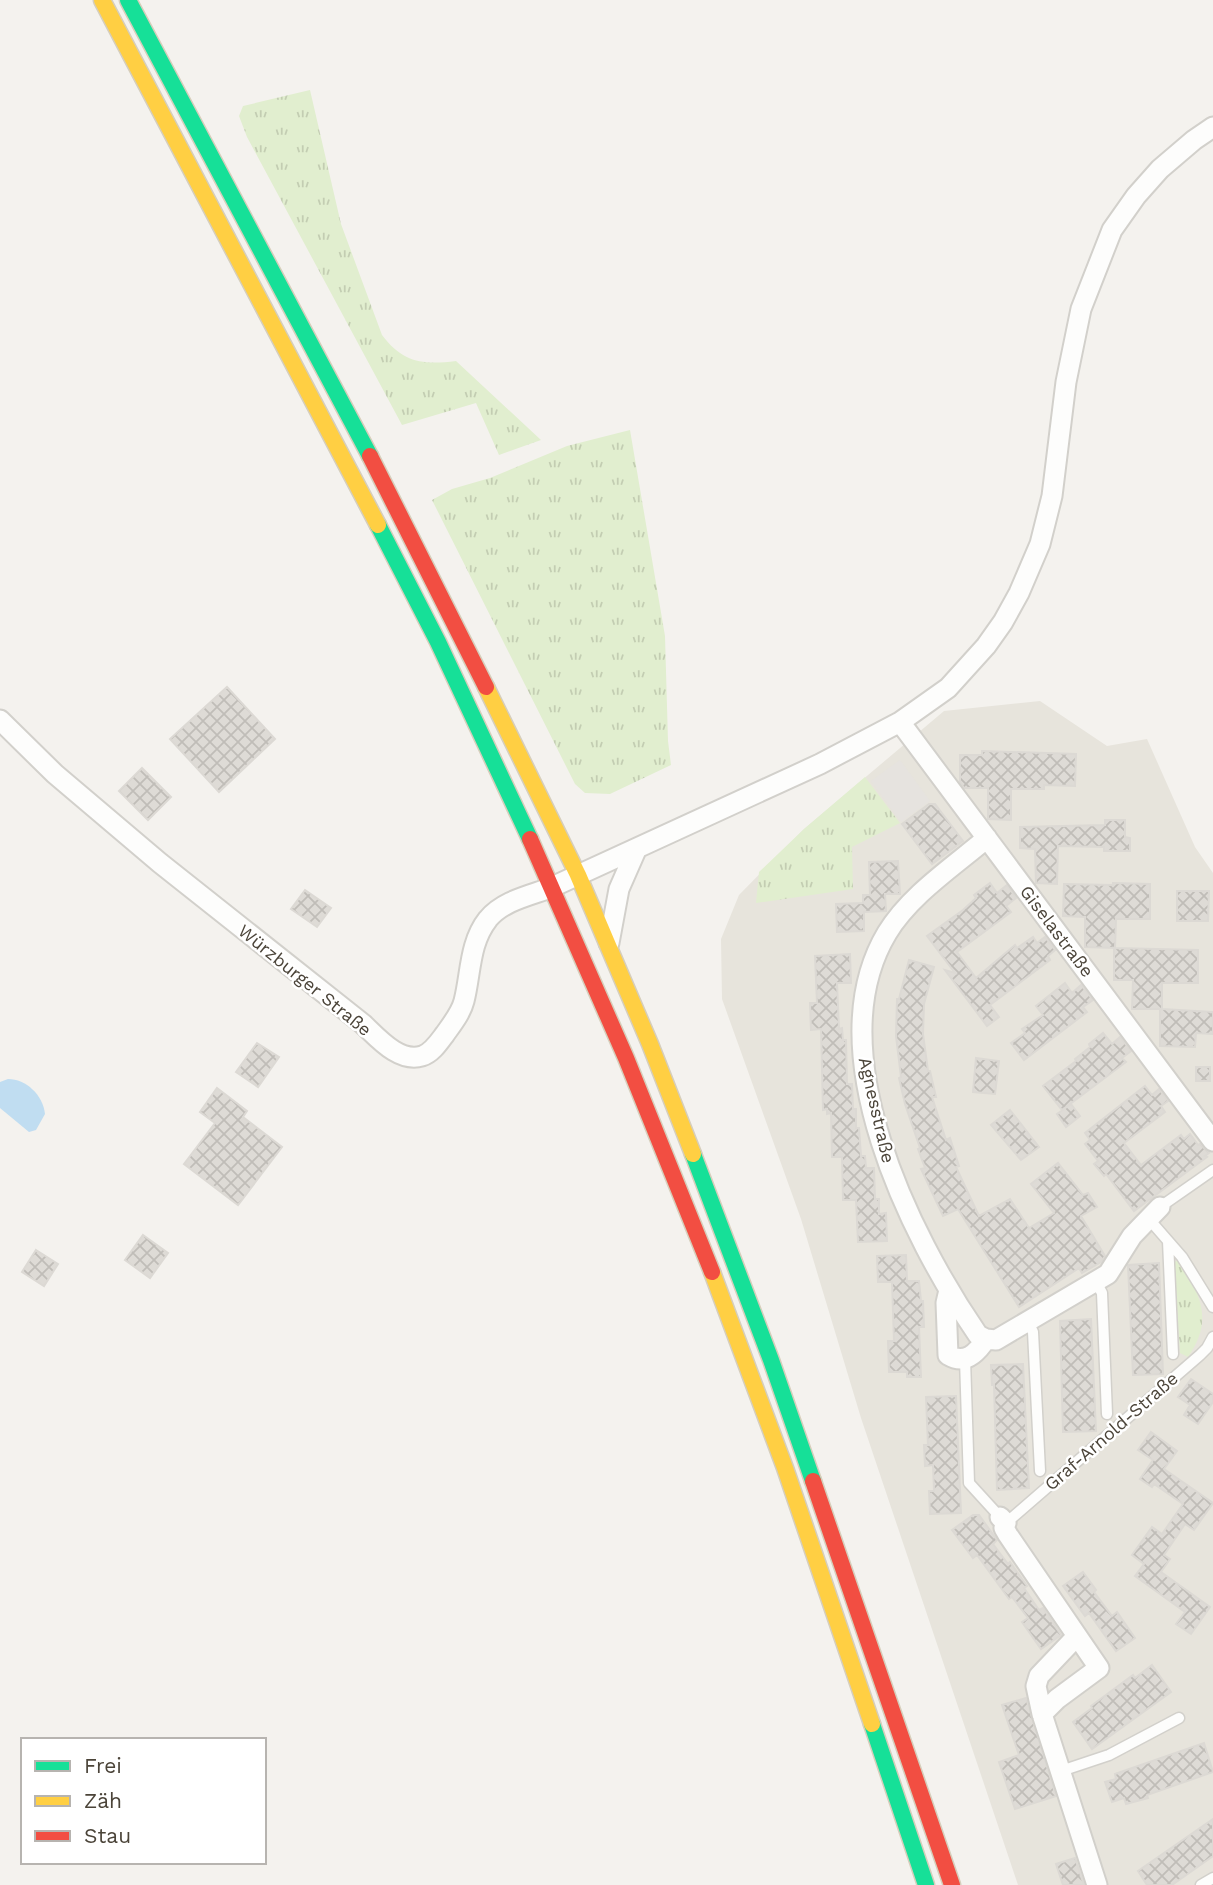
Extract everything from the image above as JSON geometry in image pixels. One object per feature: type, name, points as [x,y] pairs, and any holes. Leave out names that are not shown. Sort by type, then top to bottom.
[{"type":"main road","points":[[102,0],[439,644],[645,1105],[748,1368],[926,1885]]},
{"type":"main road","points":[[128,0],[398,508],[578,875],[708,1192],[771,1360],[952,1885]]},
{"type":"street","name":"Würzburger Straße","points":[[0,720],[55,774],[160,863],[363,1024],[388,1048],[414,1057],[424,1056],[453,1024],[463,1004],[472,954],[488,919],[501,906],[550,888],[846,751],[900,722],[948,688],[986,646],[1019,593],[1040,544],[1052,496],[1066,382],[1081,309],[1112,230],[1136,196],[1160,169],[1194,139],[1213,127]]},
{"type":"street","name":"Giselastraße","points":[[900,722],[1213,1141]]},
{"type":"street","name":"Agnesstraße","points":[[986,1339],[978,1335],[949,1290],[905,1209],[885,1153],[866,1071],[862,1038],[863,1006],[869,974],[887,932],[919,896],[987,838]]},
{"type":"street","points":[[608,947],[619,889],[637,848]]},
{"type":"street","points":[[949,1290],[946,1303],[948,1355],[959,1359],[978,1351],[986,1339],[996,1340],[1096,1282],[1115,1265],[1132,1236],[1154,1213]]},
{"type":"street","points":[[1003,1520],[1008,1535],[1099,1668],[1057,1699],[1042,1714]]},
{"type":"street","points":[[1077,1636],[1039,1676],[1036,1686],[1042,1714],[1097,1885]]},
{"type":"lane","points":[[1213,1170],[1154,1213],[1168,1241],[1182,1256],[1213,1307]]},
{"type":"lane","points":[[1168,1241],[1173,1354]]},
{"type":"lane","points":[[1096,1282],[1102,1293],[1107,1414]]},
{"type":"lane","points":[[1028,1322],[1033,1332],[1040,1471]]},
{"type":"lane","name":"Graf-Arnold-Straße","points":[[1003,1520],[1207,1349],[1213,1337]]},
{"type":"lane","points":[[959,1359],[969,1483],[1003,1520]]},
{"type":"lane","points":[[1061,1771],[1109,1755],[1179,1718]]},
{"type":"lane","points":[[1201,1885],[1213,1878]]},
{"type":"shaded area","points":[[1040,701],[1107,746],[1147,739],[1195,847],[1213,873],[1213,1885],[1018,1885],[861,1418],[801,1219],[722,999],[721,939],[739,895],[804,829],[944,711]]},
{"type":"shaded area","points":[[900,760],[930,801],[901,822],[871,781]]},
{"type":"green space","points":[[310,90],[341,224],[382,335],[398,351],[414,360],[433,363],[456,361],[541,440],[499,455],[476,403],[402,425],[247,137],[239,116],[243,106]]},
{"type":"green space","points":[[630,430],[665,636],[671,765],[610,794],[585,793],[575,784],[432,500],[452,489],[490,478],[567,446]]},
{"type":"green space","points":[[865,777],[900,823],[852,847],[853,889],[756,903],[759,872]]},
{"type":"green space","points":[[1179,1260],[1194,1286],[1202,1309],[1200,1332],[1188,1357],[1180,1353],[1174,1262]]},
{"type":"water","points":[[8,1079],[27,1085],[41,1101],[45,1114],[36,1130],[29,1132],[0,1108],[0,1082]]},
{"type":"building","points":[[227,687],[275,739],[219,792],[170,739]]},
{"type":"building","points":[[982,751],[1076,754],[1075,786],[1044,785],[1044,789],[1011,789],[1011,820],[988,819],[988,788],[964,788],[960,782],[960,755],[982,755]]},
{"type":"building","points":[[142,768],[171,797],[148,820],[119,791]]},
{"type":"building","points":[[929,804],[935,804],[963,841],[932,864],[902,824]]},
{"type":"building","points":[[1105,820],[1125,820],[1125,837],[1130,838],[1130,851],[1104,851],[1104,847],[1058,846],[1057,884],[1036,883],[1035,849],[1020,848],[1020,827],[1105,825]]},
{"type":"building","points":[[898,861],[900,894],[885,894],[886,911],[864,912],[864,931],[837,932],[836,904],[863,903],[863,895],[870,895],[869,862]]},
{"type":"building","points":[[990,883],[997,893],[1007,885],[1016,898],[1006,906],[1011,912],[957,952],[976,978],[1015,945],[1017,948],[1033,937],[1037,943],[1045,937],[1055,950],[1048,956],[1050,960],[990,1005],[999,1017],[987,1026],[945,970],[955,973],[927,936],[963,910],[976,898],[974,895]]},
{"type":"building","points":[[1064,884],[1150,884],[1150,919],[1116,919],[1115,948],[1085,947],[1085,917],[1063,916]]},
{"type":"building","points":[[305,890],[331,908],[317,927],[291,909]]},
{"type":"building","points":[[1177,891],[1209,891],[1208,921],[1177,921]]},
{"type":"building","points":[[1114,948],[1198,950],[1198,983],[1162,983],[1162,1009],[1213,1012],[1213,1034],[1196,1033],[1195,1047],[1160,1046],[1160,1009],[1132,1009],[1133,980],[1114,980]]},
{"type":"building","points":[[850,954],[851,983],[837,983],[839,1029],[842,1028],[843,1040],[846,1040],[847,1084],[852,1084],[853,1109],[856,1109],[861,1156],[865,1156],[866,1168],[874,1168],[875,1199],[879,1199],[879,1214],[886,1213],[887,1241],[858,1242],[856,1200],[843,1200],[842,1157],[832,1157],[831,1113],[827,1114],[827,1109],[823,1110],[821,1029],[811,1030],[810,1003],[817,1003],[815,956]]},
{"type":"building","points":[[909,960],[934,967],[924,1004],[923,1034],[928,1071],[936,1097],[932,1097],[946,1140],[950,1138],[959,1166],[956,1167],[979,1216],[1010,1199],[1029,1228],[1054,1213],[1031,1184],[1058,1163],[1083,1195],[1088,1193],[1097,1207],[1081,1216],[1105,1256],[1101,1262],[1082,1273],[1079,1268],[1019,1307],[958,1209],[943,1216],[921,1169],[925,1168],[899,1078],[896,1036],[897,999]]},
{"type":"building","points":[[1065,983],[1072,993],[1081,985],[1093,1000],[1083,1007],[1087,1012],[1024,1060],[1011,1043],[1025,1033],[1022,1029],[1043,1015],[1036,1006]]},
{"type":"building","points":[[1103,1033],[1112,1044],[1120,1037],[1131,1051],[1122,1058],[1126,1062],[1062,1110],[1043,1086],[1076,1061],[1075,1059],[1090,1047],[1089,1044]]},
{"type":"building","points":[[257,1043],[279,1057],[258,1087],[236,1072]]},
{"type":"building","points":[[976,1058],[999,1061],[995,1094],[973,1092]]},
{"type":"building","points":[[1196,1067],[1210,1067],[1210,1081],[1196,1081]]},
{"type":"building","points":[[1145,1086],[1152,1095],[1159,1089],[1168,1101],[1161,1106],[1165,1112],[1124,1143],[1141,1165],[1181,1135],[1184,1139],[1190,1134],[1198,1145],[1209,1153],[1134,1211],[1106,1174],[1104,1176],[1094,1164],[1098,1161],[1085,1144],[1090,1140],[1085,1133]]},
{"type":"building","points":[[217,1088],[247,1111],[243,1117],[282,1147],[238,1205],[184,1164],[215,1123],[200,1112]]},
{"type":"building","points":[[1071,1104],[1080,1116],[1066,1127],[1057,1114]]},
{"type":"building","points":[[1010,1110],[1039,1147],[1021,1160],[991,1125]]},
{"type":"building","points":[[143,1235],[168,1253],[150,1278],[125,1260]]},
{"type":"building","points":[[36,1250],[58,1264],[44,1286],[22,1272]]},
{"type":"building","points":[[906,1255],[907,1281],[919,1281],[923,1301],[924,1327],[919,1327],[921,1377],[907,1377],[907,1372],[889,1372],[888,1341],[894,1341],[892,1282],[878,1282],[877,1256]]},
{"type":"building","points":[[1159,1263],[1163,1374],[1133,1375],[1128,1265]]},
{"type":"building","points":[[1091,1319],[1096,1431],[1063,1432],[1060,1321]]},
{"type":"building","points":[[1023,1364],[1029,1488],[997,1490],[991,1365]]},
{"type":"building","points":[[1191,1379],[1213,1394],[1213,1402],[1198,1424],[1184,1415],[1190,1405],[1178,1397]]},
{"type":"building","points":[[956,1396],[961,1513],[930,1514],[929,1491],[934,1491],[933,1465],[925,1466],[924,1445],[928,1445],[926,1397]]},
{"type":"building","points":[[1151,1432],[1177,1451],[1164,1469],[1213,1503],[1194,1530],[1185,1524],[1164,1555],[1170,1559],[1161,1572],[1210,1607],[1191,1634],[1176,1624],[1185,1612],[1135,1576],[1144,1564],[1132,1555],[1152,1527],[1162,1534],[1183,1504],[1154,1484],[1152,1487],[1140,1479],[1153,1460],[1138,1450]]},
{"type":"building","points":[[973,1515],[979,1515],[997,1540],[993,1544],[1008,1564],[1010,1562],[1027,1586],[1024,1588],[1039,1610],[1043,1608],[1061,1635],[1041,1649],[1022,1622],[1028,1618],[1012,1597],[1009,1599],[977,1555],[973,1558],[952,1530]]},
{"type":"building","points":[[1083,1572],[1112,1616],[1117,1612],[1135,1638],[1116,1651],[1089,1613],[1085,1616],[1063,1586]]},
{"type":"building","points":[[1152,1665],[1171,1692],[1092,1749],[1073,1722],[1133,1675],[1135,1678]]},
{"type":"building","points":[[1026,1698],[1056,1796],[1015,1809],[999,1762],[1019,1755],[1002,1705]]},
{"type":"building","points":[[1204,1743],[1213,1772],[1147,1795],[1148,1798],[1126,1804],[1124,1798],[1112,1802],[1105,1782],[1116,1779],[1115,1774]]},
{"type":"building","points":[[1213,1819],[1213,1856],[1172,1885],[1147,1885],[1138,1871]]},
{"type":"building","points":[[1075,1858],[1084,1885],[1063,1885],[1056,1864]]},
{"type":"traffic: fast","points":[[128,0],[370,456]]},
{"type":"traffic: fast","points":[[378,525],[438,642],[530,839]]},
{"type":"traffic: fast","points":[[693,1154],[771,1360],[813,1481]]},
{"type":"traffic: fast","points":[[872,1724],[926,1885]]},
{"type":"traffic: slow","points":[[102,0],[378,525]]},
{"type":"traffic: slow","points":[[486,687],[578,875],[650,1044],[693,1154]]},
{"type":"traffic: slow","points":[[712,1272],[785,1468],[872,1724]]},
{"type":"traffic: jam","points":[[370,456],[486,687]]},
{"type":"traffic: jam","points":[[530,839],[626,1058],[712,1272]]},
{"type":"traffic: jam","points":[[813,1481],[952,1885]]}]
